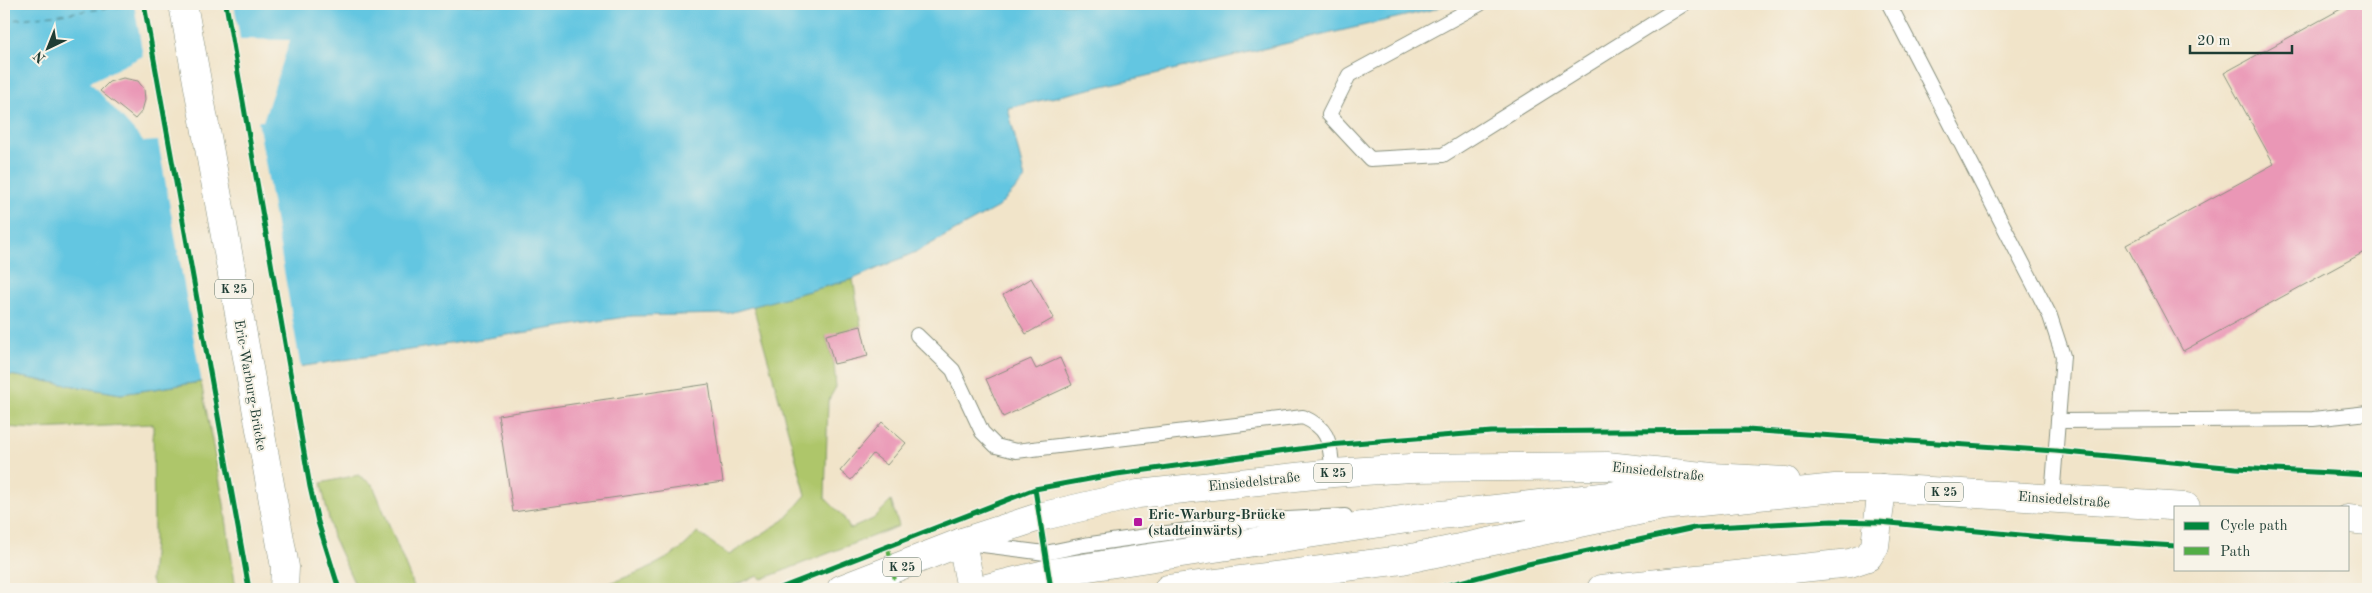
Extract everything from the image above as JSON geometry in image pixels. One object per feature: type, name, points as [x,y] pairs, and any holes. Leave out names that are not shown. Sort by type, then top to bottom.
[{"type":"main road","name":"Eric-Warburg-Brücke","points":[[183,4],[270,493],[288,582]]},
{"type":"main road","name":"Einsiedelstraße","points":[[842,589],[962,542],[1039,517],[1138,494],[1333,473],[1411,468],[1607,466],[1712,477],[1770,478],[1835,488]]},
{"type":"main road","name":"Einsiedelstraße","points":[[982,589],[1077,569],[1414,518],[1610,496],[1712,477]]},
{"type":"main road","name":"Einsiedelstraße","points":[[1168,589],[1402,560],[1662,506],[1835,488],[1882,488],[2174,506]]},
{"type":"main road","points":[[1601,589],[1850,563],[1868,557],[1875,546],[1882,488]]},
{"type":"main road","points":[[2350,519],[2368,521]]},
{"type":"main road","points":[[962,542],[971,589]]},
{"type":"lane","points":[[1480,4],[1350,75],[1329,115],[1370,159],[1443,155],[1684,4]]},
{"type":"lane","points":[[1889,4],[2050,316],[2063,356],[2052,498]]},
{"type":"lane","points":[[917,335],[953,370],[982,432],[996,446],[1016,451],[1303,417],[1317,423],[1325,433],[1333,473]]},
{"type":"lane","points":[[2058,420],[2313,419],[2368,413]]},
{"type":"lane","points":[[962,542],[1045,553],[1084,545],[1251,521],[1508,507]]},
{"type":"green space","points":[[853,279],[861,326],[826,336],[834,364],[836,387],[828,401],[825,498],[843,516],[850,529],[873,519],[891,501],[899,526],[762,579],[758,576],[724,589],[595,589],[664,560],[688,543],[697,532],[729,555],[784,520],[806,495],[753,306]]},
{"type":"green space","points":[[4,374],[121,394],[201,382],[224,504],[236,589],[154,589],[151,580],[154,541],[153,424],[37,429],[4,427]]},
{"type":"green space","points":[[358,475],[373,485],[415,589],[357,589],[333,537],[321,483]]},
{"type":"water","points":[[4,4],[1444,4],[1435,9],[1008,108],[1025,179],[998,207],[918,251],[853,279],[725,314],[632,316],[121,394],[4,374]]},
{"type":"pier","points":[[134,4],[234,4],[240,39],[290,40],[263,121],[258,121],[301,369],[202,384],[158,141],[144,142],[90,82],[143,56]]},
{"type":"building","points":[[2350,4],[2368,4],[2368,250],[2183,351],[2126,245],[2274,164],[2224,73]]},
{"type":"building","points":[[123,78],[138,81],[144,89],[145,100],[142,111],[135,119],[100,91],[109,82]]},
{"type":"building","points":[[1031,278],[1054,318],[1026,334],[1003,295]]},
{"type":"building","points":[[861,326],[868,356],[834,364],[826,335]]},
{"type":"building","points":[[1060,358],[1072,385],[1003,417],[986,379],[1031,359],[1036,369]]},
{"type":"building","points":[[709,384],[723,482],[513,512],[498,415]]},
{"type":"building","points":[[882,422],[906,443],[887,465],[873,454],[851,480],[840,471]]},
{"type":"ferry route","points":[[4,21],[142,4]]},
{"type":"marked path","points":[[888,548],[897,589]]},
{"type":"cycle path","points":[[144,4],[249,589]]},
{"type":"cycle path","points":[[226,4],[310,487],[318,522],[339,589]]},
{"type":"cycle path","points":[[778,589],[1035,489],[1117,474],[1329,445],[1491,432],[1747,430],[2055,451],[2236,468],[2368,475]]},
{"type":"cycle path","points":[[1035,489],[1051,589]]},
{"type":"cycle path","points":[[1434,589],[1528,564],[1694,528],[1832,521],[1879,522],[2076,540],[2174,546]]},
{"type":"place","name":"Eric-Warburg-Brücke (stadteinwärts)","points":[[1138,522]]}]
